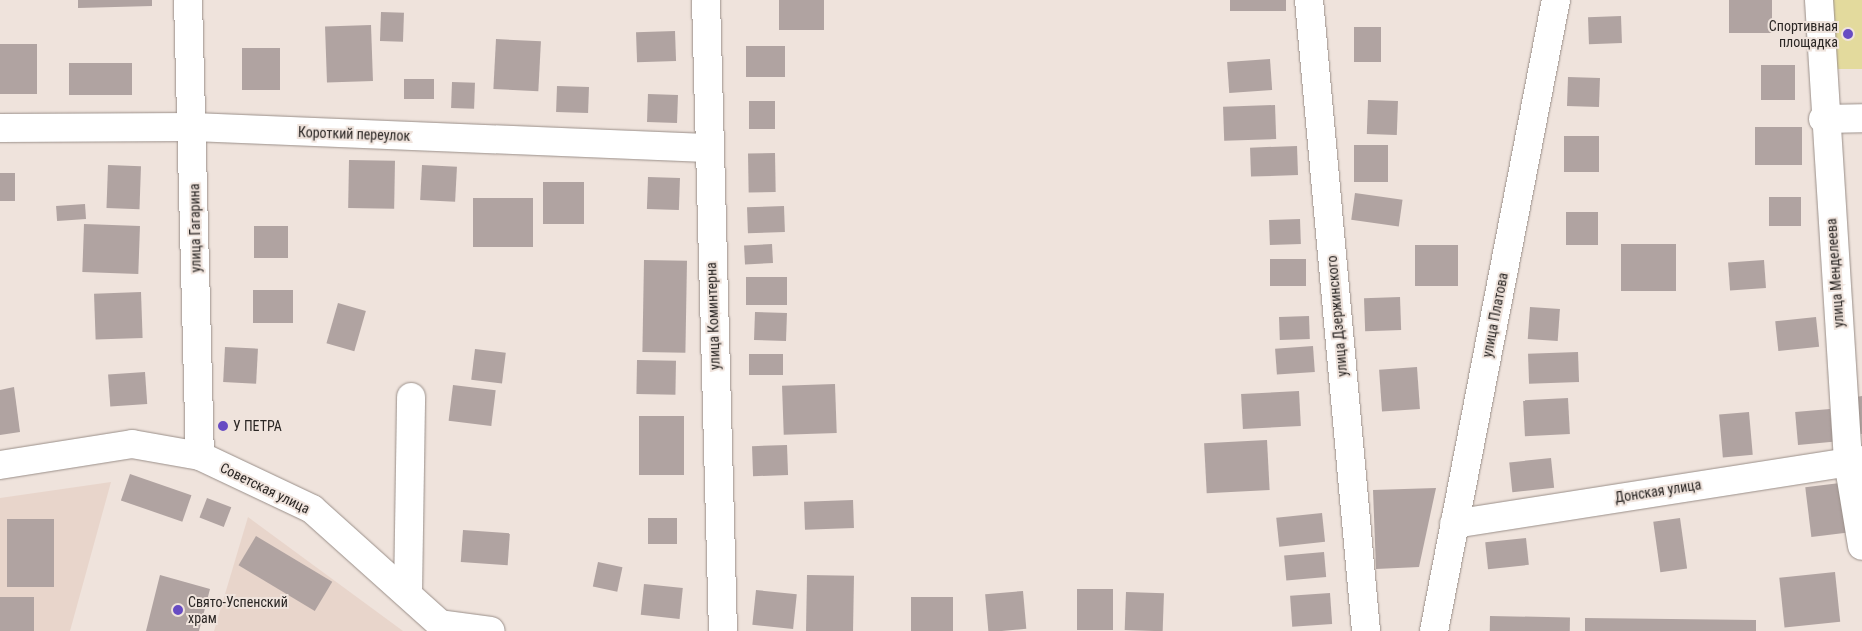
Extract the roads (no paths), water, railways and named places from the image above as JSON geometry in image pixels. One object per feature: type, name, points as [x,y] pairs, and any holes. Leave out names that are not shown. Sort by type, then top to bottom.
[{"type":"street","name":"улица Гагарина","points":[[188,0],[193,127],[200,456]]},
{"type":"street","name":"улица Коминтерна","points":[[706,0],[707,148],[723,631]]},
{"type":"street","name":"улица Дзержинского","points":[[1309,0],[1366,631]]},
{"type":"street","name":"улица Платова","points":[[1434,631],[1556,0]]},
{"type":"street","name":"улица Менделеева","points":[[1819,0],[1823,119],[1862,546]]},
{"type":"street","points":[[1823,119],[1862,118]]},
{"type":"street","name":"Короткий переулок","points":[[0,128],[193,127],[707,148]]},
{"type":"street","points":[[408,594],[411,397]]},
{"type":"street","name":"Советская улица","points":[[0,465],[132,444],[200,456],[312,509],[408,594],[440,628],[491,631]]},
{"type":"street","name":"Донская улица","points":[[1454,524],[1855,461]]},
{"type":"place","name":"Спортивная площадка","points":[[1848,34]]},
{"type":"place","name":"У ПЕТРА","points":[[223,426]]},
{"type":"place","name":"Свято-Успенский храм","points":[[178,610]]}]
